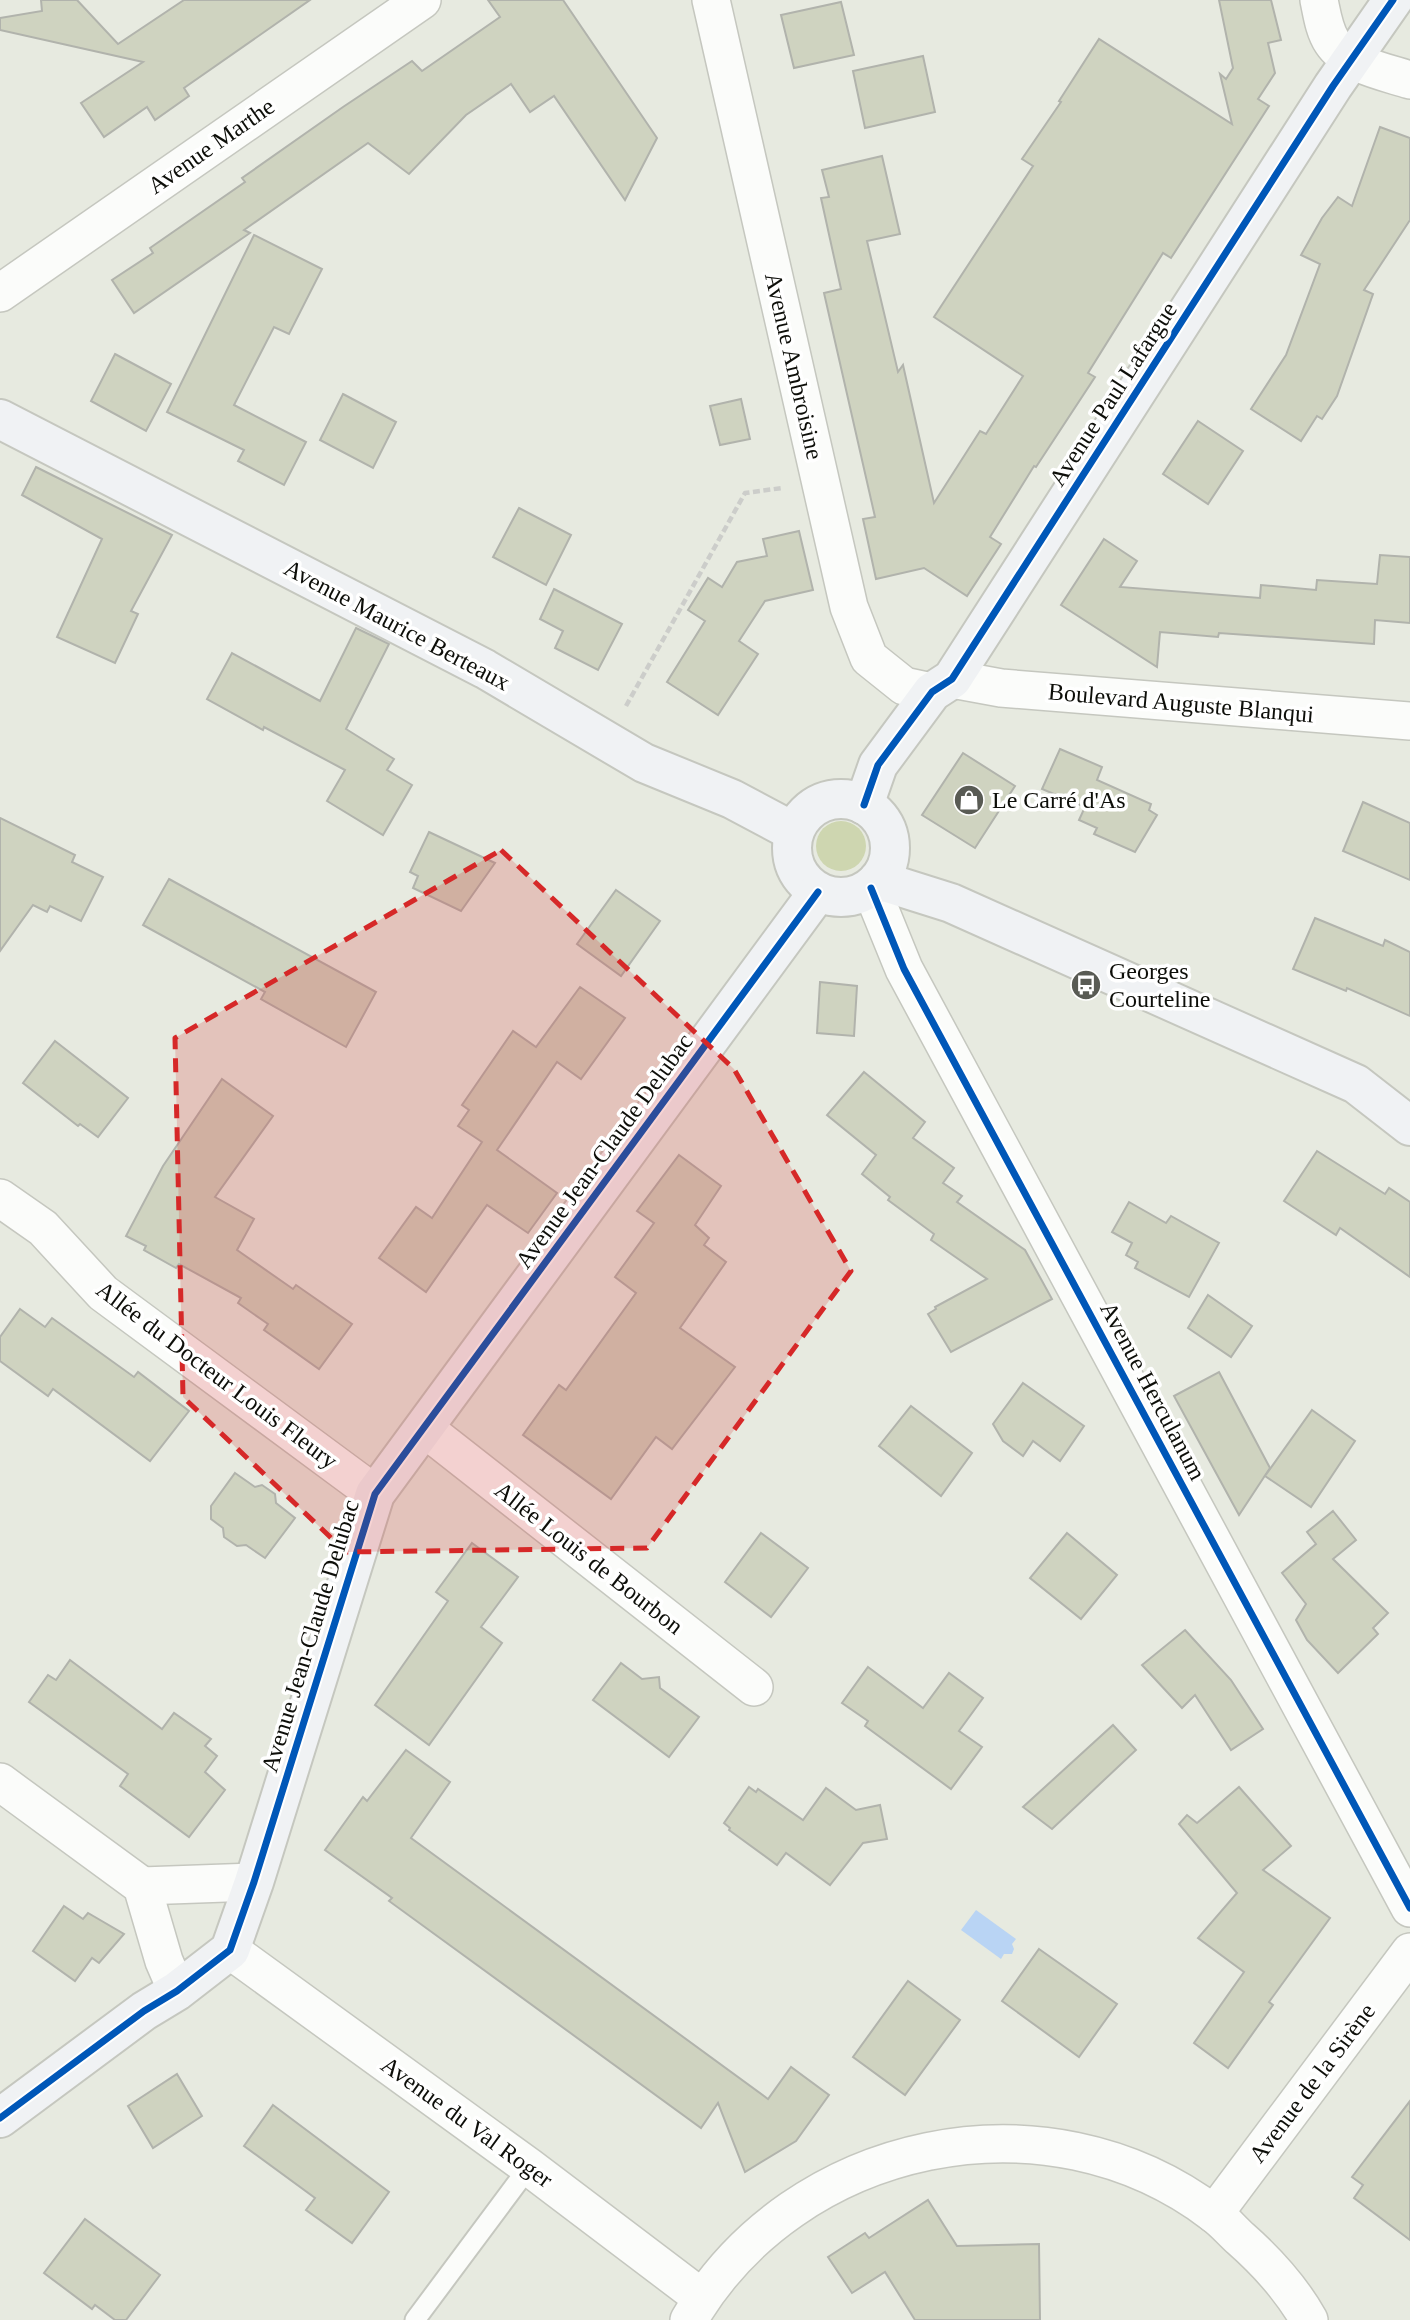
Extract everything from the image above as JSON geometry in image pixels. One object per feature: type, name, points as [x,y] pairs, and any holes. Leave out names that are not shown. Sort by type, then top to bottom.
[{"type":"street","name":"Avenue Marthe","points":[[0,292],[422,0]]},
{"type":"street","name":"Avenue Ambroisine","points":[[711,0],[849,607],[869,658],[904,686],[942,685]]},
{"type":"street","points":[[1319,0],[1326,29],[1333,44],[1353,60],[1410,80]]},
{"type":"street","name":"Avenue Paul Lafargue","points":[[864,805],[878,765],[942,685],[1393,0]]},
{"type":"street","name":"Avenue Maurice Berteaux","points":[[0,419],[485,669],[644,763],[732,799],[794,832]]},
{"type":"street","name":"Boulevard Auguste Blanqui","points":[[942,685],[1410,721]]},
{"type":"street","points":[[844,799],[864,805],[876,813],[885,825],[890,839],[886,868],[875,884],[845,897],[831,897],[818,892],[798,873],[791,846],[794,832],[810,809],[823,802],[844,799]]},
{"type":"street","points":[[875,884],[951,903],[1356,1084],[1402,1113]]},
{"type":"street","name":"Avenue Herculanum","points":[[875,884],[904,969],[1410,1908]]},
{"type":"street","name":"Avenue Jean-Claude Delubac","points":[[230,1950],[254,1882],[375,1494],[818,892]]},
{"type":"street","name":"Allée du Docteur Louis Fleury","points":[[0,1198],[43,1228],[103,1293],[375,1494]]},
{"type":"street","name":"Allée Louis de Bourbon","points":[[424,1428],[754,1687]]},
{"type":"street","points":[[0,1782],[142,1886],[164,1961],[177,1991]]},
{"type":"street","points":[[142,1886],[254,1882]]},
{"type":"street","points":[[0,2118],[230,1950]]},
{"type":"street","name":"Avenue du Val Roger","points":[[230,1950],[529,2167],[695,2309]]},
{"type":"street","name":"Avenue de la Sirène","points":[[1214,2214],[1410,1952]]},
{"type":"street","points":[[695,2309],[738,2253],[782,2215],[821,2190],[884,2162],[940,2148],[998,2143],[1056,2147],[1112,2161],[1165,2183],[1214,2214],[1266,2262],[1309,2320]]},
{"type":"lane","points":[[415,2320],[529,2167]]},
{"type":"path","points":[[606,741],[745,493],[821,484]]},
{"type":"highlighted area","points":[[501,850],[734,1069],[851,1271],[647,1548],[346,1552],[183,1397],[175,1038]]},
{"type":"green space","points":[[831,822],[851,822],[865,836],[865,856],[851,870],[831,870],[817,856],[817,836]]},
{"type":"water","points":[[976,1910],[1016,1939],[1012,1944],[1012,1954],[1004,1954],[1001,1959],[961,1930]]},
{"type":"building","points":[[41,0],[77,0],[118,44],[184,0],[310,0],[184,88],[189,96],[155,120],[147,107],[104,137],[81,103],[143,62],[0,30],[0,18],[42,11]]},
{"type":"building","points":[[488,0],[563,0],[657,138],[625,200],[554,96],[530,112],[511,84],[466,115],[409,174],[368,143],[244,230],[250,233],[134,313],[112,280],[153,253],[150,248],[245,182],[242,178],[343,107],[412,61],[422,71],[500,17]]},
{"type":"building","points":[[1219,0],[1271,0],[1281,40],[1268,43],[1275,73],[1258,99],[1269,106],[1171,258],[1163,253],[1088,373],[1095,377],[1036,467],[1034,466],[990,537],[1001,544],[967,596],[924,568],[876,579],[863,519],[875,517],[824,293],[841,289],[821,198],[829,197],[822,170],[882,156],[900,234],[867,241],[898,372],[903,365],[934,503],[980,431],[986,434],[1023,376],[934,317],[1033,166],[1022,159],[1099,39],[1232,124],[1220,74],[1226,79],[1233,68]]},
{"type":"building","points":[[841,2],[854,55],[794,68],[781,15]]},
{"type":"building","points":[[923,56],[935,112],[865,128],[853,71]]},
{"type":"building","points":[[1380,127],[1410,138],[1410,220],[1364,290],[1373,294],[1337,396],[1322,419],[1317,416],[1301,441],[1251,409],[1286,355],[1320,264],[1301,255],[1322,218],[1338,197],[1352,206]]},
{"type":"building","points":[[254,235],[322,269],[289,334],[274,327],[234,405],[306,442],[284,485],[238,461],[244,450],[167,412]]},
{"type":"building","points":[[115,354],[171,384],[146,431],[91,401]]},
{"type":"building","points":[[343,394],[396,422],[373,468],[320,440]]},
{"type":"building","points":[[741,399],[750,439],[720,445],[710,406]]},
{"type":"building","points":[[1198,421],[1243,451],[1208,504],[1163,474]]},
{"type":"building","points":[[36,467],[172,535],[131,611],[138,614],[115,663],[57,637],[102,539],[22,495]]},
{"type":"building","points":[[519,508],[571,535],[546,585],[493,557]]},
{"type":"building","points":[[799,531],[813,590],[765,601],[739,641],[758,654],[718,715],[667,682],[705,621],[688,610],[708,578],[722,587],[737,562],[767,556],[763,539]]},
{"type":"building","points":[[1104,539],[1137,561],[1120,587],[1260,598],[1261,585],[1316,590],[1317,580],[1377,584],[1380,555],[1410,557],[1410,623],[1375,620],[1374,644],[1219,633],[1218,637],[1160,632],[1157,667],[1061,605]]},
{"type":"building","points":[[554,589],[622,624],[598,670],[555,648],[563,631],[540,619]]},
{"type":"building","points":[[356,628],[389,644],[346,729],[394,759],[387,770],[412,785],[383,835],[327,801],[345,770],[207,699],[232,653],[320,701]]},
{"type":"building","points":[[1060,749],[1102,767],[1097,780],[1151,804],[1149,810],[1157,815],[1135,852],[1094,834],[1097,828],[1079,820],[1085,807],[1042,789]]},
{"type":"building","name":"Le Carré d'As","points":[[963,753],[1015,786],[975,848],[922,815]]},
{"type":"building","points":[[1363,802],[1410,823],[1410,880],[1343,851]]},
{"type":"building","points":[[0,818],[75,855],[72,862],[103,877],[81,921],[50,906],[47,912],[33,905],[0,951]]},
{"type":"building","points":[[429,832],[495,863],[461,911],[413,888],[418,876],[410,872]]},
{"type":"building","points":[[169,879],[376,992],[346,1047],[261,999],[265,992],[143,925]]},
{"type":"building","points":[[616,890],[660,921],[621,976],[577,944]]},
{"type":"building","points":[[1315,918],[1383,946],[1385,940],[1410,952],[1410,1016],[1347,988],[1346,991],[1293,969]]},
{"type":"building","points":[[820,982],[857,986],[854,1036],[817,1033]]},
{"type":"building","points":[[580,987],[625,1018],[581,1079],[557,1062],[497,1150],[557,1193],[528,1233],[487,1205],[426,1292],[379,1258],[416,1207],[432,1218],[482,1142],[458,1126],[469,1110],[462,1105],[513,1031],[536,1047]]},
{"type":"building","points":[[55,1041],[128,1098],[98,1137],[80,1124],[78,1126],[23,1083]]},
{"type":"building","points":[[864,1072],[925,1122],[913,1138],[954,1168],[943,1183],[962,1196],[957,1202],[1025,1250],[1052,1299],[951,1352],[928,1314],[936,1309],[935,1307],[987,1279],[931,1240],[934,1234],[888,1200],[890,1197],[862,1174],[876,1155],[827,1115]]},
{"type":"building","points":[[222,1079],[273,1116],[215,1197],[254,1219],[237,1250],[293,1289],[296,1285],[352,1324],[319,1369],[264,1330],[268,1324],[238,1303],[241,1298],[179,1264],[176,1268],[144,1250],[146,1246],[126,1236],[163,1166]]},
{"type":"building","points":[[1317,1151],[1385,1194],[1389,1188],[1410,1202],[1410,1277],[1340,1228],[1336,1235],[1284,1201]]},
{"type":"building","points":[[679,1155],[721,1186],[695,1225],[709,1238],[704,1245],[726,1262],[680,1328],[735,1367],[672,1449],[656,1437],[611,1499],[523,1435],[559,1385],[566,1390],[636,1293],[615,1277],[654,1223],[637,1211]]},
{"type":"building","points":[[1129,1202],[1166,1223],[1171,1216],[1219,1243],[1189,1297],[1135,1268],[1138,1262],[1126,1255],[1132,1243],[1112,1232]]},
{"type":"building","points":[[1208,1295],[1252,1326],[1231,1357],[1188,1328]]},
{"type":"building","points":[[20,1309],[45,1327],[52,1318],[134,1377],[138,1372],[189,1411],[150,1461],[53,1389],[48,1396],[0,1361],[0,1337]]},
{"type":"building","points":[[1219,1372],[1270,1468],[1239,1515],[1174,1396]]},
{"type":"building","points":[[1023,1383],[1084,1426],[1060,1461],[1033,1441],[1023,1456],[1003,1441],[993,1424]]},
{"type":"building","points":[[911,1406],[972,1453],[941,1496],[879,1446]]},
{"type":"building","points":[[1312,1410],[1355,1441],[1311,1507],[1265,1476]]},
{"type":"building","points":[[235,1473],[255,1487],[262,1485],[275,1494],[276,1503],[295,1518],[265,1558],[246,1545],[237,1546],[224,1537],[223,1528],[211,1519],[211,1506]]},
{"type":"building","points":[[1333,1511],[1356,1540],[1333,1559],[1388,1613],[1373,1628],[1378,1634],[1338,1673],[1307,1640],[1296,1620],[1306,1604],[1282,1573],[1316,1544],[1307,1532]]},
{"type":"building","points":[[761,1533],[808,1568],[771,1617],[725,1582]]},
{"type":"building","points":[[1067,1533],[1117,1575],[1081,1619],[1030,1578]]},
{"type":"building","points":[[472,1543],[518,1577],[481,1627],[502,1643],[429,1745],[375,1705],[448,1601],[436,1592]]},
{"type":"building","points":[[1185,1630],[1231,1680],[1263,1729],[1231,1750],[1195,1695],[1182,1708],[1142,1665]]},
{"type":"building","points":[[70,1660],[162,1729],[174,1713],[211,1739],[205,1746],[217,1756],[205,1772],[225,1790],[189,1837],[120,1786],[128,1774],[29,1702],[48,1675],[56,1680]]},
{"type":"building","points":[[621,1663],[642,1679],[659,1677],[660,1688],[699,1717],[669,1757],[593,1700]]},
{"type":"building","points":[[868,1667],[923,1708],[949,1673],[983,1698],[959,1731],[982,1747],[951,1789],[865,1726],[868,1721],[842,1703]]},
{"type":"building","points":[[1113,1725],[1136,1750],[1052,1829],[1023,1807]]},
{"type":"building","points":[[406,1750],[450,1782],[411,1838],[768,2099],[791,2067],[829,2095],[796,2141],[745,2172],[718,2103],[701,2128],[389,1901],[392,1898],[325,1850],[363,1797],[367,1801]]},
{"type":"building","points":[[749,1787],[756,1792],[758,1789],[803,1820],[826,1788],[856,1810],[880,1805],[887,1839],[863,1843],[830,1885],[786,1853],[777,1865],[729,1830],[724,1823]]},
{"type":"building","points":[[1239,1787],[1291,1846],[1263,1870],[1330,1918],[1269,2002],[1273,2005],[1228,2068],[1194,2043],[1244,1972],[1198,1938],[1237,1893],[1179,1824],[1187,1815],[1197,1823]]},
{"type":"building","points":[[64,1906],[83,1919],[88,1913],[124,1934],[99,1963],[92,1958],[75,1981],[33,1951]]},
{"type":"building","points":[[1039,1949],[1117,2004],[1079,2057],[1002,2001]]},
{"type":"building","points":[[908,1981],[960,2020],[905,2095],[853,2057]]},
{"type":"building","points":[[177,2074],[202,2116],[153,2148],[128,2106]]},
{"type":"building","points":[[1410,2101],[1410,2240],[1354,2198],[1363,2185],[1352,2177]]},
{"type":"building","points":[[273,2105],[389,2192],[352,2243],[306,2210],[315,2198],[244,2146]]},
{"type":"building","points":[[928,2200],[957,2246],[1039,2244],[1040,2320],[915,2320],[885,2272],[852,2293],[828,2257],[865,2233],[869,2238]]},
{"type":"building","points":[[85,2219],[160,2275],[126,2320],[115,2320],[95,2305],[92,2309],[44,2273]]},
{"type":"cycle path","points":[[864,805],[878,765],[932,692],[952,679],[1333,86],[1393,0]]},
{"type":"cycle path","points":[[871,888],[904,969],[1410,1908]]},
{"type":"cycle path","points":[[0,2118],[230,1950],[254,1882],[375,1494],[818,892]]},
{"type":"place","name":"Le Carré d'As","points":[[969,800]]},
{"type":"place","name":"Georges Courteline","points":[[1086,985]]}]
